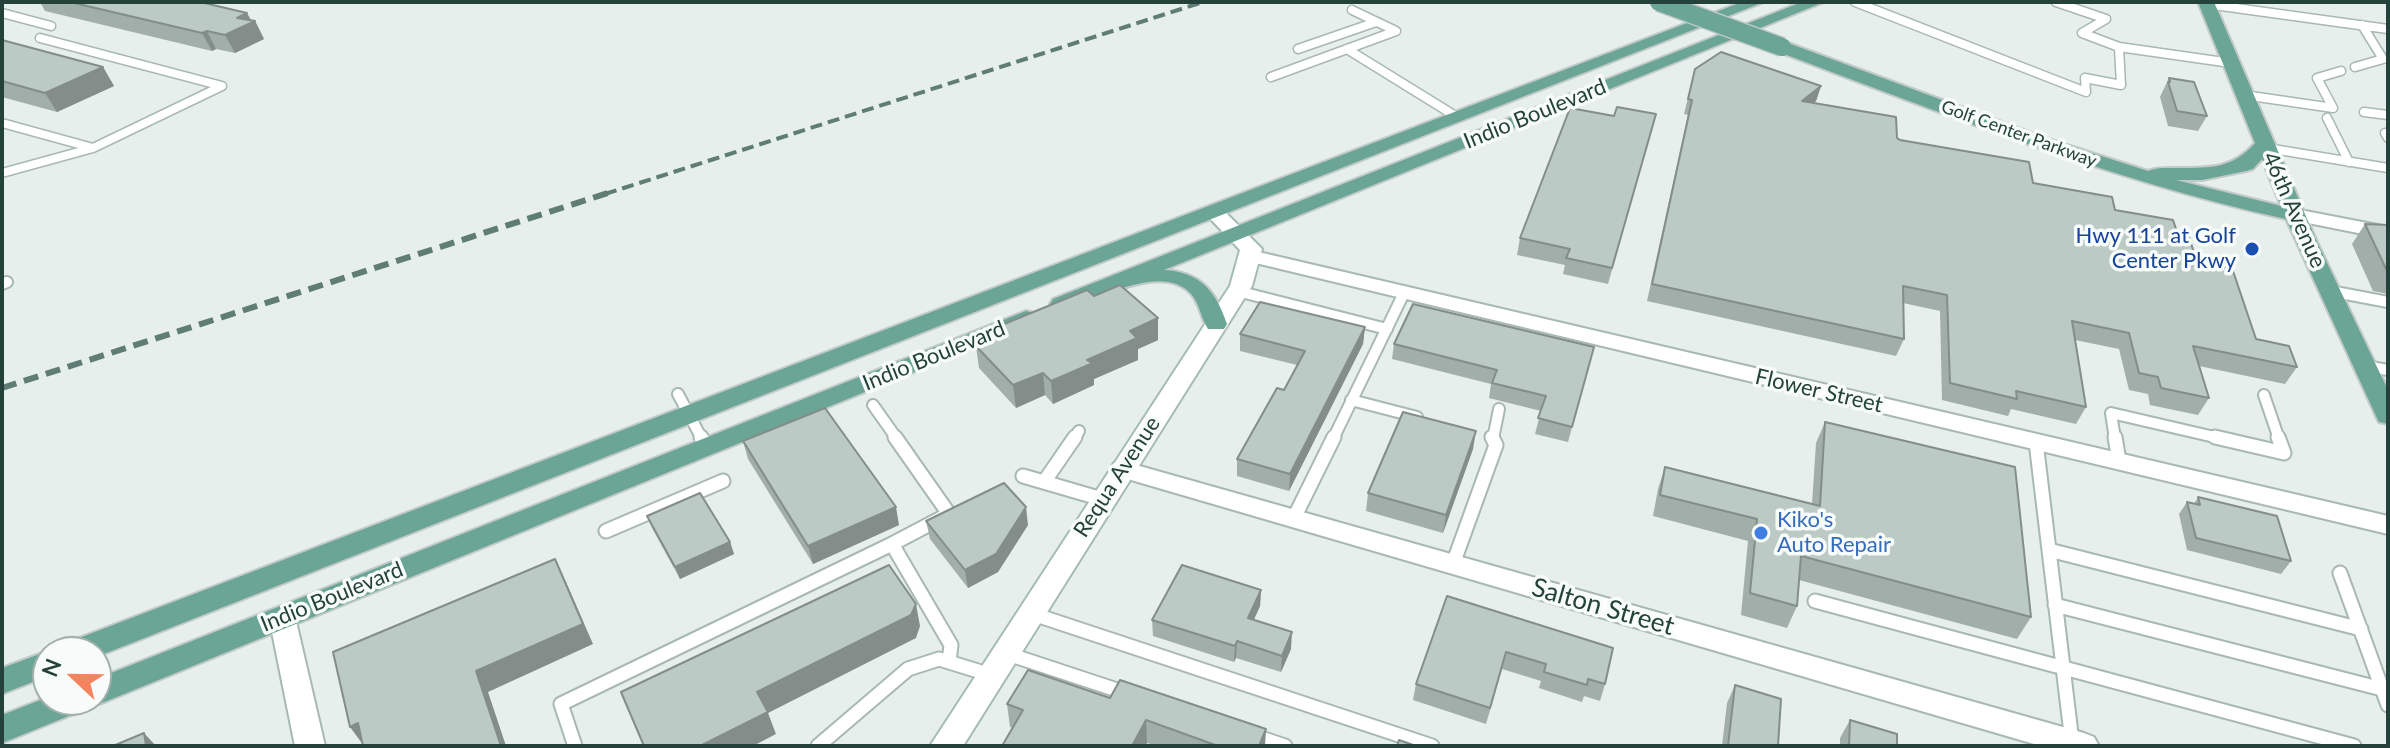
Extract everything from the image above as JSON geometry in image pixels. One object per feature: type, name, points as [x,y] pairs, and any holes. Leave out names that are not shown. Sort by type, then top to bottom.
[{"type":"main road","name":"Golf Center Parkway","points":[[1659,2],[2126,172],[2213,198],[2295,215]]},
{"type":"main road","name":"Indio Boulevard","points":[[112,638],[684,404],[1214,212],[1756,2]]},
{"type":"main road","name":"Indio Boulevard","points":[[112,686],[1127,277],[1244,245],[1464,143],[1816,2]]},
{"type":"main road","name":"46th Avenue","points":[[2206,3],[2330,291],[2376,368],[2388,416]]},
{"type":"main road","points":[[1464,143],[1496,118],[1537,100],[1546,92],[1547,82]]},
{"type":"main road","points":[[2126,172],[2182,175],[2219,171],[2246,165],[2266,146]]},
{"type":"main road","points":[[1127,277],[1159,276],[1189,282],[1207,296],[1216,324]]},
{"type":"main road","points":[[2,681],[32,669]]},
{"type":"main road","points":[[2,729],[35,716]]},
{"type":"street","points":[[1214,212],[1244,245]]},
{"type":"street","name":"Golf Center Parkway","points":[[2295,215],[2388,233]]},
{"type":"street","name":"Requa Avenue","points":[[946,746],[1237,291],[1244,245]]},
{"type":"street","name":"Flower Street","points":[[1244,245],[1404,293],[2388,525]]},
{"type":"street","name":"Salton Street","points":[[1122,469],[2078,744]]},
{"type":"street","points":[[282,617],[310,746]]},
{"type":"lane","points":[[1855,2],[2086,92],[2085,78],[2121,85],[2119,47]]},
{"type":"lane","points":[[2056,2],[2106,19],[2082,33],[2119,47],[2231,63]]},
{"type":"lane","points":[[2206,3],[2388,29]]},
{"type":"lane","points":[[3,9],[51,26]]},
{"type":"lane","points":[[1271,77],[1396,31],[1352,10]]},
{"type":"lane","points":[[1298,49],[1376,22]]},
{"type":"lane","points":[[2355,67],[2385,64],[2362,25]]},
{"type":"lane","points":[[2,173],[93,148],[222,86],[40,38]]},
{"type":"lane","points":[[1347,49],[1457,117]]},
{"type":"lane","points":[[2244,95],[2333,108],[2317,78],[2341,71]]},
{"type":"lane","points":[[2364,112],[2388,115]]},
{"type":"lane","points":[[2327,118],[2349,162]]},
{"type":"lane","points":[[2,123],[93,148]]},
{"type":"lane","points":[[2266,146],[2388,168]]},
{"type":"lane","points":[[1237,291],[1387,329]]},
{"type":"lane","points":[[2330,291],[2388,302]]},
{"type":"lane","points":[[1294,518],[1404,293]]},
{"type":"lane","points":[[2119,461],[2111,413],[2284,453],[2264,395]]},
{"type":"lane","points":[[1351,400],[1435,422]]},
{"type":"lane","points":[[684,404],[706,447]]},
{"type":"lane","points":[[575,746],[561,704],[949,514],[873,405]]},
{"type":"lane","points":[[1491,436],[1499,409]]},
{"type":"lane","points":[[1044,482],[1079,431]]},
{"type":"lane","points":[[1453,564],[1496,445],[1491,436],[1477,432]]},
{"type":"lane","points":[[2036,442],[2055,605],[2078,744]]},
{"type":"lane","points":[[1023,476],[1102,499]]},
{"type":"lane","points":[[606,531],[723,481]]},
{"type":"lane","points":[[892,544],[951,645],[949,662]]},
{"type":"lane","points":[[2049,550],[2361,629]]},
{"type":"lane","points":[[2340,573],[2388,705]]},
{"type":"lane","points":[[1815,601],[2354,746]]},
{"type":"lane","points":[[2055,605],[2382,689]]},
{"type":"lane","points":[[1030,613],[1432,746]]},
{"type":"lane","points":[[818,746],[908,669],[939,659],[998,664],[1135,696]]},
{"type":"lane","points":[[1240,731],[1285,746]]},
{"type":"building","points":[[70,2],[200,2],[247,13],[237,18],[255,21],[225,35],[207,31],[202,33]]},
{"type":"building","points":[[2,40],[103,67],[45,93],[2,81]]},
{"type":"building","points":[[1721,52],[1821,86],[1802,101],[1896,117],[1897,138],[1900,140],[2029,162],[2033,183],[2112,197],[2115,210],[2173,220],[2178,235],[2189,237],[2197,262],[2232,268],[2256,339],[2289,346],[2297,367],[2193,346],[2209,398],[2161,388],[2158,377],[2139,373],[2129,333],[2072,321],[2086,407],[2016,391],[2017,399],[1950,383],[1947,295],[1903,286],[1904,339],[1652,284],[1692,100],[1688,99],[1695,69]]},
{"type":"building","points":[[2169,78],[2194,82],[2207,116],[2177,111]]},
{"type":"building","points":[[1617,107],[1656,114],[1612,268],[1566,258],[1570,249],[1520,238],[1570,108],[1614,116]]},
{"type":"building","points":[[2365,224],[2388,225],[2388,271],[2387,271]]},
{"type":"building","points":[[1120,285],[1158,318],[1130,331],[1137,338],[1087,360],[1093,363],[1051,381],[1043,373],[1013,385],[976,346],[1004,334],[997,327],[1087,290],[1094,296]]},
{"type":"building","points":[[1260,302],[1365,327],[1290,474],[1237,459],[1277,388],[1284,390],[1305,351],[1240,334]]},
{"type":"building","points":[[1413,304],[1594,347],[1572,427],[1538,418],[1546,396],[1492,383],[1497,370],[1394,344]]},
{"type":"building","points":[[825,408],[896,507],[808,546],[743,441]]},
{"type":"building","points":[[1403,412],[1476,431],[1446,515],[1368,493]]},
{"type":"building","points":[[1825,422],[2015,467],[2031,617],[1801,556],[1797,606],[1750,593],[1757,519],[1660,495],[1665,467],[1820,506]]},
{"type":"building","points":[[1004,483],[1026,507],[996,554],[965,570],[926,521]]},
{"type":"building","points":[[700,493],[730,542],[675,567],[647,516]]},
{"type":"building","points":[[2198,497],[2277,516],[2291,561],[2196,538],[2187,502],[2200,505]]},
{"type":"building","points":[[555,559],[583,624],[476,671],[501,746],[363,746],[358,723],[350,727],[333,652]]},
{"type":"building","points":[[889,565],[916,604],[911,615],[757,692],[768,712],[700,746],[644,746],[621,692]]},
{"type":"building","points":[[1182,565],[1261,590],[1248,618],[1292,632],[1282,656],[1237,641],[1235,646],[1152,620]]},
{"type":"building","points":[[1447,596],[1613,648],[1605,684],[1588,679],[1587,685],[1544,672],[1546,664],[1506,652],[1490,708],[1416,684]]},
{"type":"building","points":[[1028,670],[1110,698],[1120,680],[1266,729],[1259,746],[1218,746],[1146,720],[1132,746],[1002,746],[1023,710],[1007,704]]},
{"type":"building","points":[[1735,685],[1781,699],[1778,746],[1728,746]]},
{"type":"building","points":[[1850,720],[1897,734],[1897,746],[1849,746]]},
{"type":"building","points":[[144,733],[146,746],[113,746]]},
{"type":"building","points":[[1399,740],[1416,746],[1397,746]]},
{"type":"railway","points":[[605,194],[1203,2]]},
{"type":"railway","points":[[2,388],[611,192]]},
{"type":"place","name":"Hwy 111 at Golf Center Pkwy","points":[[2252,249]]},
{"type":"place","name":"Kiko's Auto Repair","points":[[1761,533]]}]
